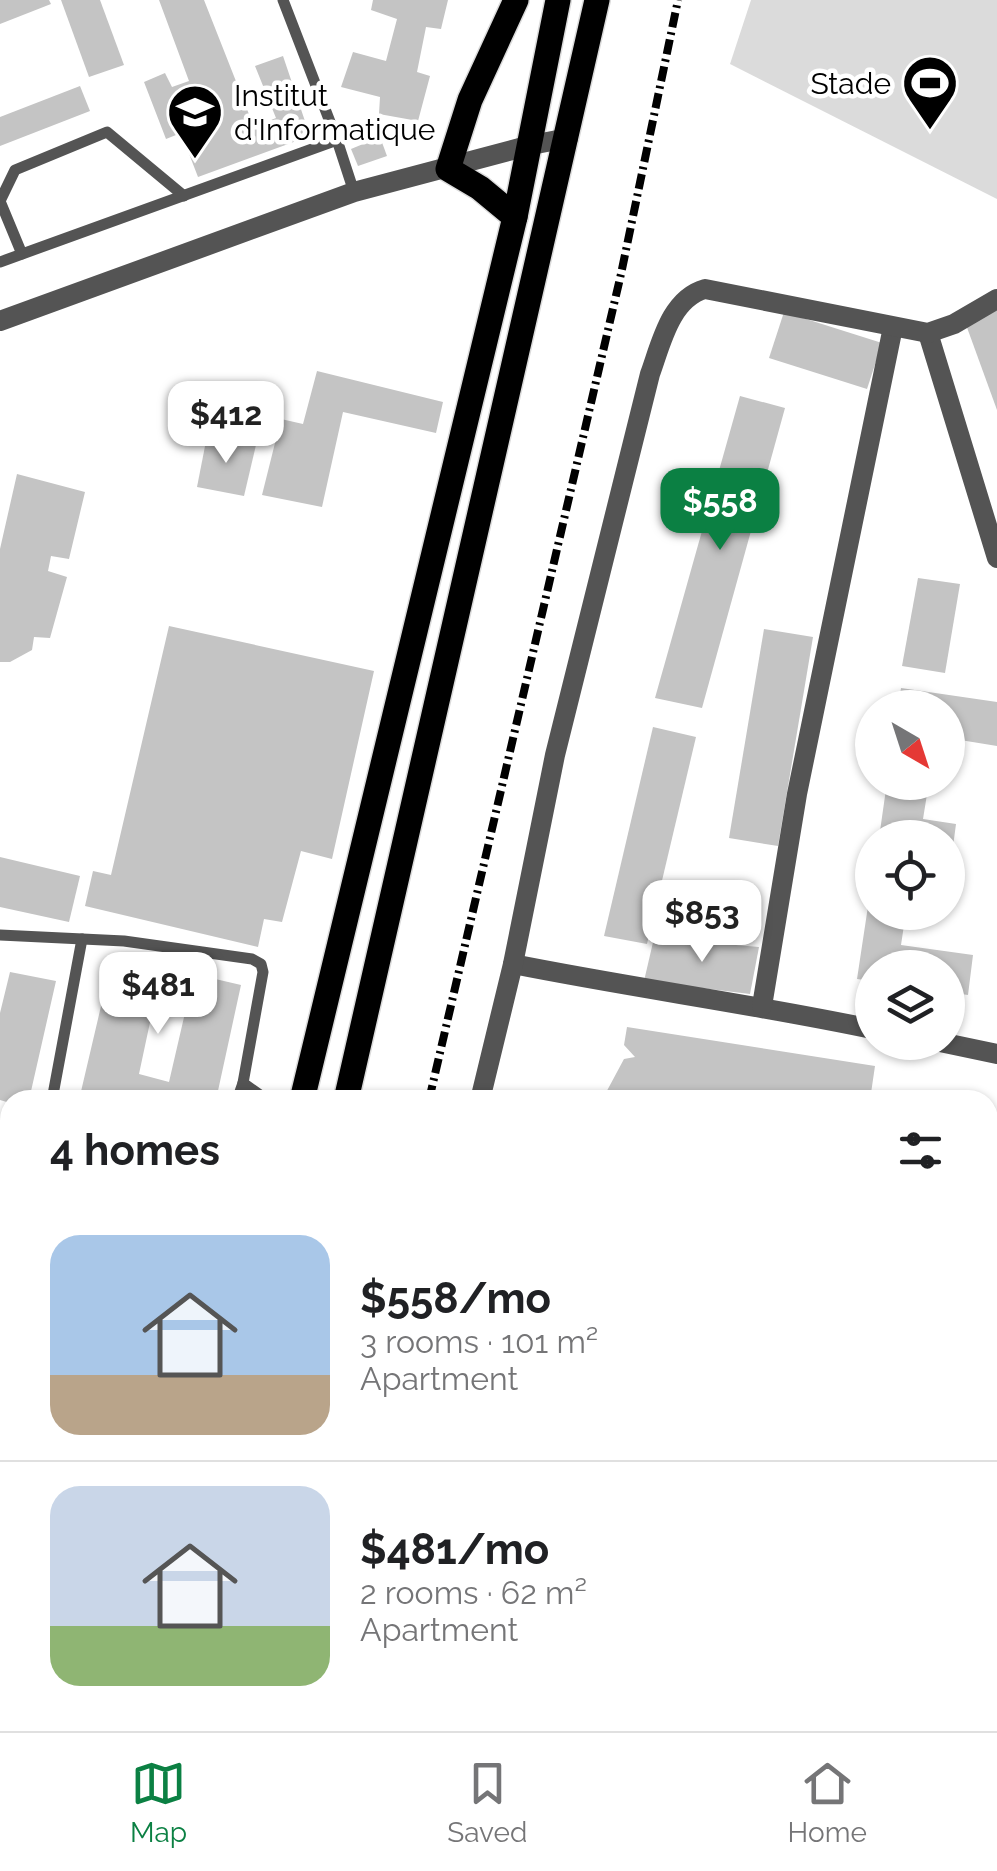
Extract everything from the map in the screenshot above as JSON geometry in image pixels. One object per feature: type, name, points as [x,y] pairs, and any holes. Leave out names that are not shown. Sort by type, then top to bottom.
[{"type":"main road","points":[[514,216],[480,188],[448,169],[470,100],[516,0]]},
{"type":"main road","points":[[304,1090],[531,145],[558,0]]},
{"type":"main road","points":[[348,1090],[598,0]]},
{"type":"street","points":[[0,320],[354,192],[568,138]]},
{"type":"street","points":[[482,1090],[513,964],[555,755],[650,374],[670,318],[693,292],[705,290],[928,333],[954,324],[997,299]]},
{"type":"street","points":[[762,1006],[797,794],[894,327]]},
{"type":"street","points":[[928,333],[997,558]]},
{"type":"street","points":[[513,964],[855,1025]]},
{"type":"street","points":[[965,1047],[997,1054]]},
{"type":"lane","points":[[283,0],[354,192]]},
{"type":"lane","points":[[22,254],[0,201],[15,170],[107,132],[184,196]]},
{"type":"lane","points":[[0,262],[337,140]]},
{"type":"lane","points":[[0,936],[82,939],[252,958],[263,972],[241,1090]]},
{"type":"lane","points":[[54,1090],[82,939]]},
{"type":"lane","points":[[243,1082],[254,1090]]},
{"type":"shaded area","name":"Stade","points":[[751,0],[997,0],[997,199],[730,64]]},
{"type":"building","points":[[0,0],[49,0],[51,4],[0,24]]},
{"type":"building","points":[[61,0],[100,0],[124,65],[89,77]]},
{"type":"building","points":[[159,0],[204,0],[254,127],[276,118],[255,66],[283,56],[310,136],[198,177],[181,133],[166,139],[144,82],[165,73],[172,87],[189,81]]},
{"type":"building","points":[[373,0],[448,0],[441,29],[426,27],[417,72],[430,76],[418,121],[379,114],[380,97],[341,87],[353,52],[386,61],[397,19],[371,10]]},
{"type":"building","points":[[80,86],[90,111],[0,146],[0,117]]},
{"type":"building","points":[[380,137],[387,156],[358,166],[351,149]]},
{"type":"building","points":[[997,304],[997,410],[965,322]]},
{"type":"building","points":[[784,312],[882,343],[867,389],[769,358]]},
{"type":"building","points":[[317,371],[443,402],[436,433],[343,412],[322,507],[262,495],[281,419],[303,424]]},
{"type":"building","points":[[740,396],[785,408],[702,708],[655,698]]},
{"type":"building","points":[[207,436],[256,445],[244,496],[197,487]]},
{"type":"building","points":[[17,474],[85,492],[69,559],[51,556],[48,571],[67,577],[50,638],[34,637],[32,650],[10,662],[0,662],[0,549]]},
{"type":"building","points":[[918,578],[960,584],[945,673],[902,666]]},
{"type":"building","points":[[169,626],[374,671],[332,859],[301,851],[282,922],[264,919],[258,947],[85,906],[93,871],[111,875]]},
{"type":"building","points":[[764,629],[813,637],[778,846],[729,838]]},
{"type":"building","points":[[965,697],[997,702],[997,746],[965,741]]},
{"type":"building","points":[[653,727],[696,737],[647,944],[604,936]]},
{"type":"building","points":[[884,800],[926,800],[923,819],[930,820],[882,820]]},
{"type":"building","points":[[0,857],[80,876],[69,922],[0,907]]},
{"type":"building","points":[[864,930],[903,930],[901,945],[937,950],[861,950]]},
{"type":"building","points":[[654,938],[759,947],[750,994],[644,981]]},
{"type":"building","points":[[965,954],[973,955],[968,995],[965,995]]},
{"type":"building","points":[[113,955],[162,966],[139,1074],[169,1082],[194,974],[241,985],[218,1090],[81,1090]]},
{"type":"building","points":[[10,972],[56,981],[31,1090],[0,1090],[0,1013]]},
{"type":"building","points":[[627,1027],[875,1066],[871,1090],[607,1090],[624,1059],[635,1057],[624,1045]]},
{"type":"railway","points":[[431,1090],[621,274],[678,0]]},
{"type":"place","name":"Stade","points":[[930,132]]},
{"type":"place","name":"Institut d'Informatique","points":[[195,161]]}]
